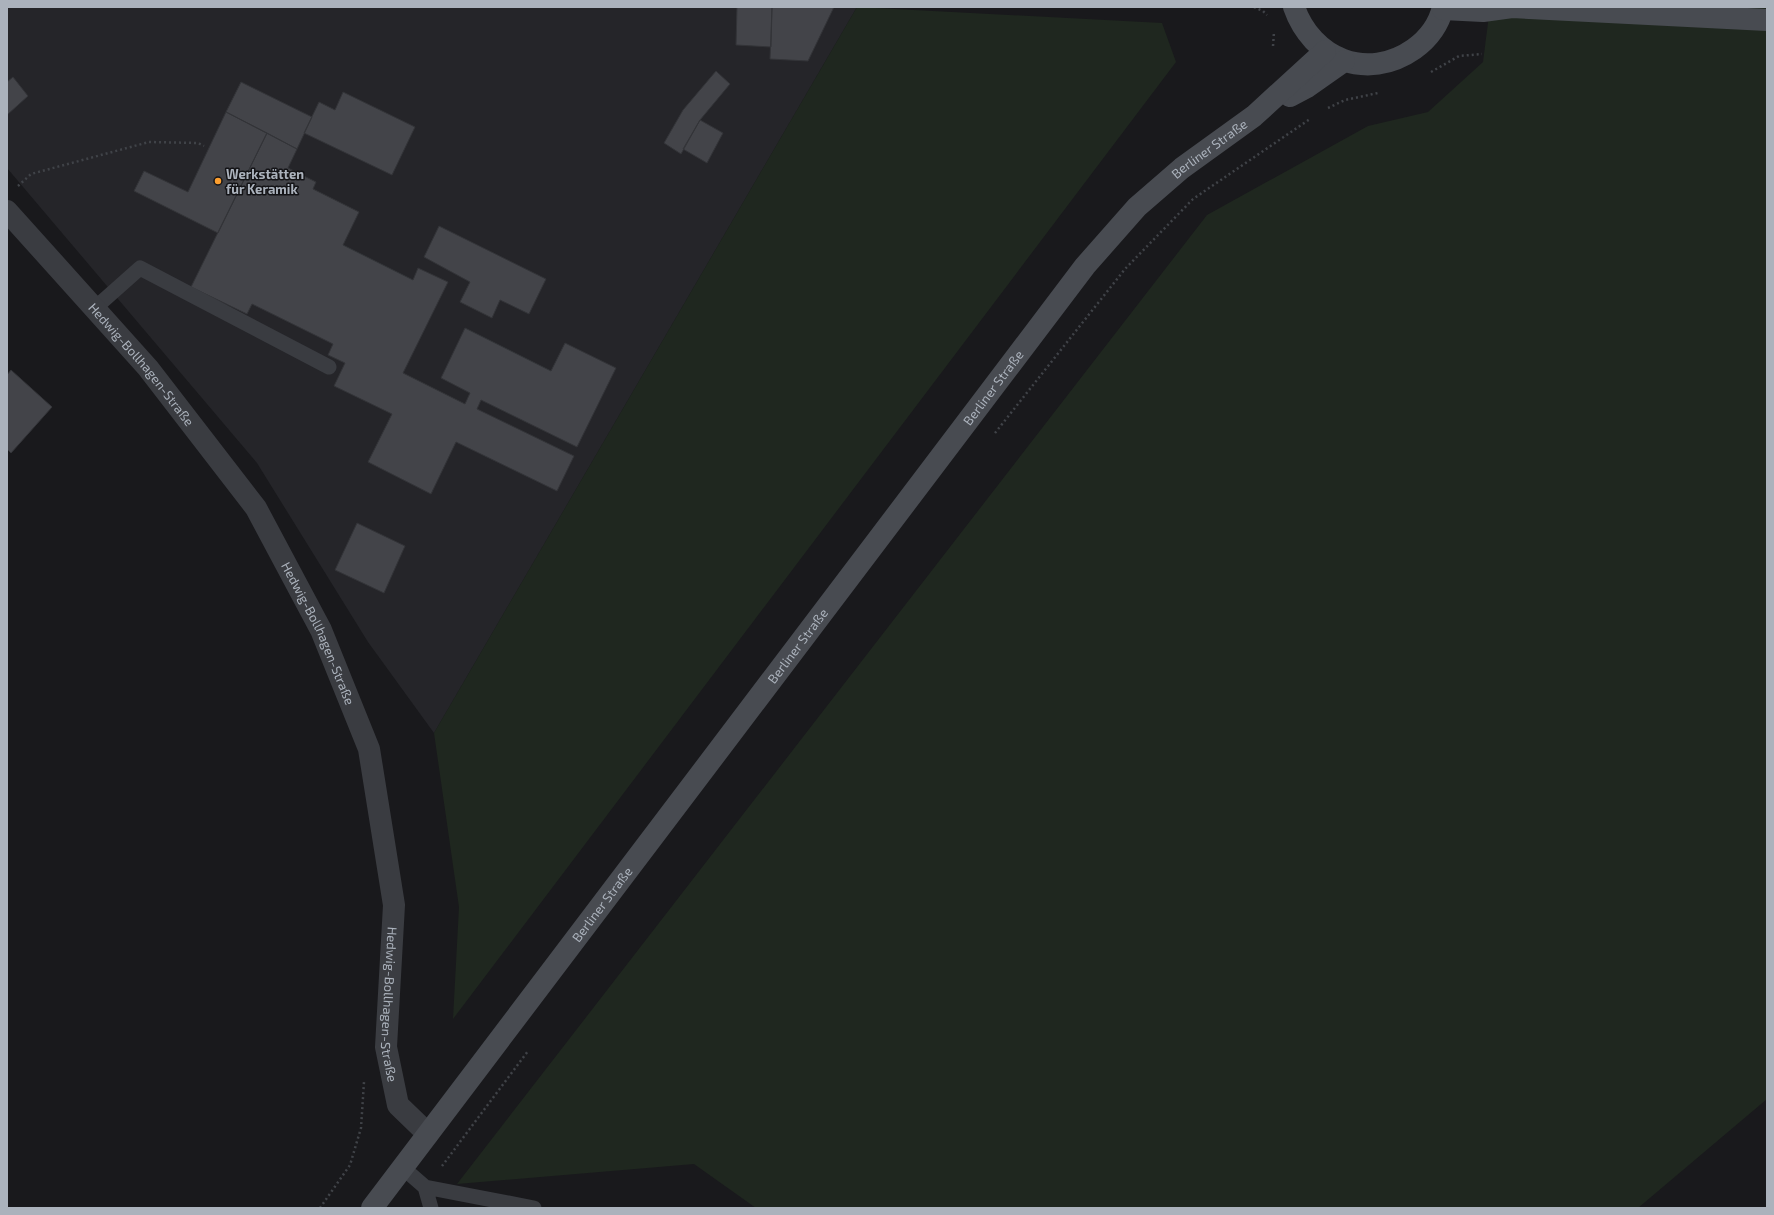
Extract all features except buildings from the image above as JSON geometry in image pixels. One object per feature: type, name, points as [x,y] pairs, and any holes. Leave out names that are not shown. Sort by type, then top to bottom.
[{"type":"main road","points":[[1294,7],[1298,21],[1310,38],[1334,56],[1364,64],[1384,63],[1404,56],[1421,44],[1434,28],[1443,8],[1483,11],[1512,7],[1767,20]]},
{"type":"main road","name":"Berliner Straße","points":[[372,1208],[1085,266],[1143,202],[1182,168],[1334,56]]},
{"type":"street","name":"Hedwig-Bollhagen-Straße","points":[[7,211],[148,368],[256,508],[321,630],[369,749],[394,905],[386,1047],[398,1105],[428,1134]]},
{"type":"lane","points":[[95,308],[140,268],[329,367]]},
{"type":"lane","points":[[402,1167],[425,1187],[534,1208]]},
{"type":"lane","points":[[425,1187],[432,1208]]},
{"type":"path","points":[[1254,7],[1263,10],[1269,18]]},
{"type":"path","points":[[1273,46],[1274,30]]},
{"type":"path","points":[[1426,75],[1459,56],[1482,54]]},
{"type":"path","points":[[1322,110],[1345,100],[1385,91]]},
{"type":"path","points":[[992,437],[1125,269],[1193,198],[1316,115]]},
{"type":"path","points":[[13,190],[31,174],[150,142],[198,143],[204,146]]},
{"type":"path","points":[[454,1150],[530,1048]]},
{"type":"path","points":[[320,1208],[350,1165],[361,1128],[364,1081]]},
{"type":"shaded area","points":[[7,7],[857,7],[434,733],[368,642],[257,463],[7,168]]},
{"type":"shaded area","points":[[857,7],[1162,23],[1176,62],[453,1019],[459,907],[434,733]]},
{"type":"shaded area","points":[[1490,7],[1767,7],[1767,1099],[1638,1208],[756,1208],[694,1164],[457,1184],[1207,215],[1368,126],[1428,112],[1483,62]]},
{"type":"place","name":"Werkstätten für Keramik","points":[[218,181]]}]
